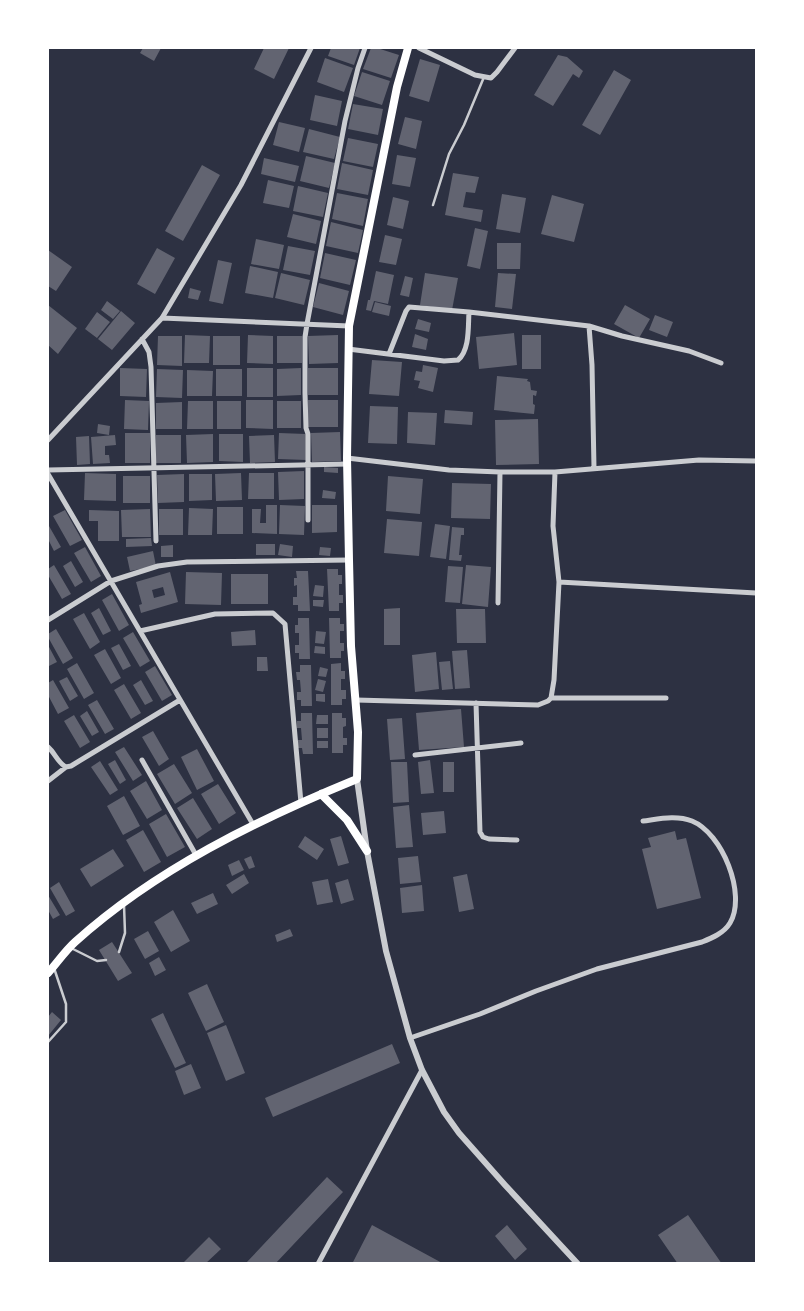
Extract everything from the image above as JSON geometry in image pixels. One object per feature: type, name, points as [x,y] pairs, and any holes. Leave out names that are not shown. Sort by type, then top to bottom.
[{"type":"main road","points":[[48,973],[53,963],[70,947],[140,890],[196,855],[301,803],[357,779],[356,700],[349,560],[349,326],[397,87],[408,48]]},
{"type":"main road","points":[[321,794],[347,820],[367,851]]},
{"type":"street","points":[[48,440],[162,318],[241,185],[311,48]]},
{"type":"street","points":[[308,520],[305,337],[345,121],[365,48]]},
{"type":"street","points":[[419,48],[484,77],[491,78],[515,48]]},
{"type":"street","points":[[389,354],[409,307],[589,326],[622,336],[689,350],[721,363]]},
{"type":"street","points":[[348,349],[444,361],[458,360],[463,356],[469,312]]},
{"type":"street","points":[[162,318],[349,326]]},
{"type":"street","points":[[589,326],[592,365],[594,468]]},
{"type":"street","points":[[142,339],[150,352],[156,541]]},
{"type":"street","points":[[254,826],[48,472],[308,465],[348,461],[450,470],[555,472],[699,460],[756,461]]},
{"type":"street","points":[[498,603],[500,472]]},
{"type":"street","points":[[551,698],[554,680],[559,582],[553,526],[555,472]]},
{"type":"street","points":[[48,620],[111,581],[158,566],[187,562],[349,560]]},
{"type":"street","points":[[559,582],[756,593]]},
{"type":"street","points":[[140,631],[215,614],[273,613],[279,617],[285,624],[301,803]]},
{"type":"street","points":[[356,700],[538,705],[551,698],[666,698]]},
{"type":"street","points":[[48,781],[66,767],[180,700]]},
{"type":"street","points":[[476,703],[480,832],[482,838],[518,840]]},
{"type":"street","points":[[415,755],[521,743]]},
{"type":"street","points":[[48,747],[54,752],[61,765],[66,767]]},
{"type":"street","points":[[142,760],[196,855]]},
{"type":"street","points":[[357,779],[367,851],[386,951],[410,1038],[422,1070],[444,1112],[459,1133],[505,1186],[578,1264]]},
{"type":"street","points":[[410,1038],[480,1014],[597,969],[702,942],[713,938],[729,926],[733,916],[736,897],[732,875],[720,847],[710,832],[692,821],[680,818],[643,821]]},
{"type":"street","points":[[318,1264],[422,1070]]},
{"type":"lane","points":[[433,205],[449,154],[464,125],[484,77]]},
{"type":"lane","points":[[119,952],[125,933],[124,903]]},
{"type":"lane","points":[[70,947],[97,961],[106,960]]},
{"type":"lane","points":[[48,1042],[66,1022],[66,1004],[53,963]]},
{"type":"building","points":[[143,48],[161,48],[154,61],[140,53]]},
{"type":"building","points":[[264,48],[289,48],[274,79],[254,69]]},
{"type":"building","points":[[331,48],[360,48],[354,65],[328,56]]},
{"type":"building","points":[[371,48],[399,55],[391,78],[363,69]]},
{"type":"building","points":[[558,55],[567,57],[583,71],[579,78],[573,74],[553,106],[534,95]]},
{"type":"building","points":[[325,58],[353,68],[344,92],[317,82]]},
{"type":"building","points":[[420,59],[440,65],[429,102],[409,96]]},
{"type":"building","points":[[614,70],[631,80],[600,135],[582,125]]},
{"type":"building","points":[[362,72],[390,81],[382,105],[354,96]]},
{"type":"building","points":[[315,95],[342,101],[337,126],[310,120]]},
{"type":"building","points":[[353,104],[383,109],[378,135],[348,129]]},
{"type":"building","points":[[405,117],[422,121],[416,149],[398,144]]},
{"type":"building","points":[[279,122],[305,128],[299,152],[273,145]]},
{"type":"building","points":[[309,129],[340,137],[334,159],[303,152]]},
{"type":"building","points":[[348,138],[378,144],[373,167],[343,161]]},
{"type":"building","points":[[397,155],[416,158],[410,187],[392,184]]},
{"type":"building","points":[[306,156],[335,163],[329,188],[300,181]]},
{"type":"building","points":[[264,158],[299,166],[295,182],[261,174]]},
{"type":"building","points":[[342,163],[373,170],[368,195],[337,189]]},
{"type":"building","points":[[202,165],[220,175],[183,241],[165,231]]},
{"type":"building","points":[[453,173],[479,177],[475,193],[466,192],[463,207],[483,210],[481,222],[445,215]]},
{"type":"building","points":[[268,180],[294,186],[289,208],[263,203]]},
{"type":"building","points":[[298,186],[328,193],[323,217],[293,211]]},
{"type":"building","points":[[337,193],[368,199],[363,226],[332,219]]},
{"type":"building","points":[[502,194],[526,198],[520,233],[496,229]]},
{"type":"building","points":[[552,195],[584,204],[574,242],[541,234]]},
{"type":"building","points":[[393,197],[409,201],[403,229],[387,225]]},
{"type":"building","points":[[293,214],[321,221],[316,244],[287,237]]},
{"type":"building","points":[[331,222],[363,230],[358,253],[326,246]]},
{"type":"building","points":[[475,228],[488,231],[480,269],[467,266]]},
{"type":"building","points":[[385,235],[402,239],[396,265],[379,262]]},
{"type":"building","points":[[256,239],[284,245],[279,269],[251,264]]},
{"type":"building","points":[[497,243],[521,243],[520,269],[497,269]]},
{"type":"building","points":[[288,246],[315,251],[310,275],[283,270]]},
{"type":"building","points":[[157,248],[175,258],[155,294],[137,284]]},
{"type":"building","points":[[48,250],[72,267],[56,291],[48,286]]},
{"type":"building","points":[[325,253],[356,260],[350,285],[320,278]]},
{"type":"building","points":[[218,260],[232,263],[223,304],[209,301]]},
{"type":"building","points":[[250,266],[278,272],[273,298],[245,293]]},
{"type":"building","points":[[376,271],[394,275],[388,304],[374,301],[371,311],[366,310]]},
{"type":"building","points":[[281,273],[310,280],[304,305],[275,298]]},
{"type":"building","points":[[425,273],[458,278],[452,310],[420,305]]},
{"type":"building","points":[[498,273],[516,274],[512,309],[495,307]]},
{"type":"building","points":[[405,276],[413,278],[409,297],[400,295]]},
{"type":"building","points":[[319,283],[349,291],[343,315],[313,307]]},
{"type":"building","points":[[190,288],[201,291],[198,300],[188,298]]},
{"type":"building","points":[[107,301],[120,311],[113,319],[101,310]]},
{"type":"building","points":[[375,302],[391,306],[389,316],[372,312]]},
{"type":"building","points":[[48,305],[77,328],[58,354],[48,345]]},
{"type":"building","points":[[625,305],[650,319],[639,338],[614,324]]},
{"type":"building","points":[[121,311],[135,323],[112,350],[98,339]]},
{"type":"building","points":[[97,312],[110,322],[97,338],[85,329]]},
{"type":"building","points":[[655,315],[673,322],[667,337],[649,330]]},
{"type":"building","points":[[418,319],[431,323],[429,332],[415,329]]},
{"type":"building","points":[[514,333],[517,365],[479,369],[476,337]]},
{"type":"building","points":[[415,334],[428,339],[426,350],[412,347]]},
{"type":"building","points":[[185,335],[210,336],[209,363],[184,363]]},
{"type":"building","points":[[248,335],[273,336],[273,364],[247,363]]},
{"type":"building","points":[[338,335],[338,363],[309,364],[308,336]]},
{"type":"building","points":[[522,335],[541,335],[541,369],[522,369]]},
{"type":"building","points":[[158,336],[182,336],[182,366],[157,365]]},
{"type":"building","points":[[213,336],[240,336],[240,365],[213,365]]},
{"type":"building","points":[[277,336],[302,336],[302,363],[277,363]]},
{"type":"building","points":[[372,360],[402,362],[399,396],[369,394]]},
{"type":"building","points":[[423,365],[438,368],[433,392],[418,388],[420,381],[414,380],[416,371],[422,372]]},
{"type":"building","points":[[120,368],[147,369],[146,397],[120,396]]},
{"type":"building","points":[[247,368],[273,368],[273,397],[247,397]]},
{"type":"building","points":[[301,368],[301,395],[277,396],[277,369]]},
{"type":"building","points":[[308,368],[338,368],[338,395],[308,395]]},
{"type":"building","points":[[157,369],[183,370],[182,398],[156,397]]},
{"type":"building","points":[[216,369],[242,369],[242,396],[216,396]]},
{"type":"building","points":[[187,370],[213,371],[212,396],[187,396]]},
{"type":"building","points":[[497,376],[528,379],[531,390],[537,391],[536,396],[533,395],[534,414],[494,410]]},
{"type":"building","points":[[125,400],[149,401],[148,430],[124,429]]},
{"type":"building","points":[[246,400],[273,400],[273,429],[246,428]]},
{"type":"building","points":[[308,400],[338,400],[338,427],[308,427]]},
{"type":"building","points":[[188,401],[213,401],[213,429],[187,429]]},
{"type":"building","points":[[217,401],[241,401],[241,429],[217,429]]},
{"type":"building","points":[[277,401],[301,401],[301,428],[277,428]]},
{"type":"building","points":[[182,402],[182,429],[156,429],[156,403]]},
{"type":"building","points":[[370,406],[398,407],[397,444],[368,443]]},
{"type":"building","points":[[445,410],[473,412],[472,425],[444,423]]},
{"type":"building","points":[[408,412],[437,413],[435,445],[407,443]]},
{"type":"building","points":[[538,419],[539,464],[496,465],[495,420]]},
{"type":"building","points":[[98,424],[110,426],[109,435],[97,433]]},
{"type":"building","points":[[340,432],[341,461],[312,462],[311,433]]},
{"type":"building","points":[[125,433],[150,433],[150,463],[125,463]]},
{"type":"building","points":[[279,433],[306,434],[306,460],[278,459]]},
{"type":"building","points":[[213,434],[213,462],[187,463],[186,435]]},
{"type":"building","points":[[219,434],[243,434],[243,462],[219,461]]},
{"type":"building","points":[[115,435],[116,445],[105,446],[105,455],[109,455],[110,463],[93,464],[91,437]]},
{"type":"building","points":[[156,435],[181,435],[181,463],[156,463]]},
{"type":"building","points":[[274,435],[275,462],[250,463],[249,436]]},
{"type":"building","points":[[89,436],[90,464],[77,465],[76,437]]},
{"type":"building","points":[[324,467],[338,468],[338,473],[324,472]]},
{"type":"building","points":[[304,471],[304,499],[279,500],[278,472]]},
{"type":"building","points":[[85,473],[116,474],[116,501],[84,500]]},
{"type":"building","points":[[241,473],[242,500],[216,501],[215,474]]},
{"type":"building","points":[[249,473],[274,473],[274,499],[248,499]]},
{"type":"building","points":[[184,474],[184,502],[158,503],[157,475]]},
{"type":"building","points":[[189,474],[212,474],[212,500],[189,501]]},
{"type":"building","points":[[123,476],[150,476],[150,503],[123,503]]},
{"type":"building","points":[[388,476],[423,479],[420,514],[386,511]]},
{"type":"building","points":[[452,483],[491,484],[490,519],[451,518]]},
{"type":"building","points":[[323,490],[336,492],[335,499],[322,498]]},
{"type":"building","points":[[266,505],[277,505],[277,534],[252,533],[252,509],[261,509],[260,523],[266,523]]},
{"type":"building","points":[[280,505],[305,506],[304,535],[279,534]]},
{"type":"building","points":[[312,505],[337,505],[337,532],[312,533]]},
{"type":"building","points":[[217,507],[243,507],[243,534],[217,534]]},
{"type":"building","points":[[189,508],[213,509],[212,535],[188,535]]},
{"type":"building","points":[[150,509],[151,537],[122,537],[121,510]]},
{"type":"building","points":[[159,509],[183,509],[183,535],[159,535]]},
{"type":"building","points":[[65,510],[82,540],[70,546],[53,516]]},
{"type":"building","points":[[89,510],[119,511],[119,541],[98,541],[98,521],[89,521]]},
{"type":"building","points":[[387,519],[422,522],[419,556],[384,553]]},
{"type":"building","points":[[435,524],[450,526],[446,559],[430,557]]},
{"type":"building","points":[[49,526],[61,547],[54,551],[48,539]]},
{"type":"building","points":[[452,527],[464,528],[464,535],[461,535],[459,555],[462,555],[461,561],[449,560]]},
{"type":"building","points":[[151,538],[152,546],[126,547],[126,539]]},
{"type":"building","points":[[256,544],[275,544],[275,555],[256,555]]},
{"type":"building","points":[[280,544],[293,546],[292,557],[278,555]]},
{"type":"building","points":[[173,545],[173,557],[161,557],[161,546]]},
{"type":"building","points":[[85,547],[101,576],[91,582],[74,553]]},
{"type":"building","points":[[320,547],[331,548],[330,556],[319,555]]},
{"type":"building","points":[[153,551],[156,566],[130,571],[127,557]]},
{"type":"building","points":[[71,561],[83,582],[75,587],[63,566]]},
{"type":"building","points":[[54,565],[71,594],[62,599],[48,575],[48,569]]},
{"type":"building","points":[[466,565],[491,567],[488,607],[462,604]]},
{"type":"building","points":[[448,566],[463,567],[460,603],[445,602]]},
{"type":"building","points":[[327,569],[338,569],[338,575],[342,575],[342,584],[339,584],[339,595],[343,595],[343,603],[339,603],[339,611],[329,611]]},
{"type":"building","points":[[296,571],[308,571],[310,611],[298,611],[298,605],[293,605],[293,597],[297,597],[297,585],[294,586],[294,578],[297,578]]},
{"type":"building","points":[[170,572],[178,602],[141,613],[139,605],[142,604],[136,582]],"holes":[[[163,587],[165,595],[154,598],[152,590]]]},
{"type":"building","points":[[186,572],[222,573],[221,605],[185,604]]},
{"type":"building","points":[[231,574],[268,574],[268,604],[231,604]]},
{"type":"building","points":[[315,585],[324,586],[323,597],[313,596]]},
{"type":"building","points":[[112,594],[129,625],[119,631],[102,600]]},
{"type":"building","points":[[313,600],[324,600],[323,607],[313,606]]},
{"type":"building","points":[[99,608],[111,631],[103,635],[91,613]]},
{"type":"building","points":[[400,608],[400,645],[384,645],[384,609]]},
{"type":"building","points":[[456,609],[485,609],[486,643],[457,643]]},
{"type":"building","points":[[84,613],[100,642],[90,649],[73,619]]},
{"type":"building","points":[[298,618],[309,618],[310,659],[299,659],[299,653],[295,653],[295,645],[299,645],[299,633],[295,633],[295,625],[298,625]]},
{"type":"building","points":[[329,618],[340,618],[340,624],[344,624],[344,631],[340,631],[340,643],[344,643],[344,651],[341,651],[341,658],[330,658]]},
{"type":"building","points":[[56,629],[73,658],[63,664],[48,637],[48,634]]},
{"type":"building","points":[[255,630],[256,645],[232,646],[231,632]]},
{"type":"building","points":[[316,631],[326,632],[324,644],[315,643]]},
{"type":"building","points":[[133,632],[150,661],[140,667],[123,638]]},
{"type":"building","points":[[119,644],[131,666],[123,670],[111,648]]},
{"type":"building","points":[[48,645],[57,662],[49,666],[48,663]]},
{"type":"building","points":[[315,646],[325,647],[325,654],[314,653]]},
{"type":"building","points":[[105,649],[121,678],[111,684],[94,655]]},
{"type":"building","points":[[467,650],[470,688],[455,689],[452,651]]},
{"type":"building","points":[[436,652],[439,689],[415,692],[412,655]]},
{"type":"building","points":[[257,657],[267,657],[268,671],[257,671]]},
{"type":"building","points":[[450,661],[453,689],[442,690],[439,662]]},
{"type":"building","points":[[77,663],[94,693],[84,699],[67,669]]},
{"type":"building","points":[[341,663],[341,671],[345,671],[345,679],[341,679],[341,690],[346,690],[346,699],[342,699],[342,705],[331,705],[331,664]]},
{"type":"building","points":[[300,665],[311,665],[312,706],[301,706],[301,700],[297,700],[297,692],[301,692],[300,680],[297,680],[296,672],[300,672]]},
{"type":"building","points":[[155,666],[172,695],[162,701],[145,672]]},
{"type":"building","points":[[320,667],[328,669],[326,677],[318,676]]},
{"type":"building","points":[[67,677],[78,696],[70,701],[59,681]]},
{"type":"building","points":[[318,679],[326,681],[323,692],[315,690]]},
{"type":"building","points":[[53,680],[69,708],[58,714],[48,695],[48,683]]},
{"type":"building","points":[[141,680],[153,701],[145,705],[133,685]]},
{"type":"building","points":[[124,684],[141,713],[131,719],[114,690]]},
{"type":"building","points":[[316,694],[325,694],[325,702],[316,701]]},
{"type":"building","points":[[97,700],[114,729],[105,734],[88,705]]},
{"type":"building","points":[[461,709],[464,747],[419,750],[416,713]]},
{"type":"building","points":[[87,711],[99,732],[92,736],[80,716]]},
{"type":"building","points":[[301,713],[312,713],[313,754],[303,754],[302,748],[298,748],[298,740],[302,740],[301,728],[297,728],[297,721],[301,721]]},
{"type":"building","points":[[332,713],[342,713],[342,718],[346,718],[346,726],[343,727],[343,738],[347,738],[347,745],[343,745],[343,753],[332,753]]},
{"type":"building","points":[[74,715],[90,742],[80,748],[64,721]]},
{"type":"building","points":[[317,715],[328,715],[328,724],[316,724]]},
{"type":"building","points":[[402,718],[405,759],[390,760],[387,719]]},
{"type":"building","points":[[317,728],[328,728],[328,738],[317,738]]},
{"type":"building","points":[[153,731],[169,759],[159,766],[142,737]]},
{"type":"building","points":[[317,741],[328,741],[328,748],[317,748]]},
{"type":"building","points":[[124,747],[142,775],[133,781],[115,752]]},
{"type":"building","points":[[197,749],[214,781],[197,790],[181,757]]},
{"type":"building","points":[[115,760],[126,780],[120,784],[108,764]]},
{"type":"building","points":[[430,760],[434,793],[421,794],[418,762]]},
{"type":"building","points":[[100,761],[118,790],[110,795],[91,767]]},
{"type":"building","points":[[391,762],[407,762],[409,802],[393,803]]},
{"type":"building","points":[[443,762],[454,762],[454,792],[443,792]]},
{"type":"building","points":[[174,764],[192,793],[175,804],[157,774]]},
{"type":"building","points":[[146,781],[162,810],[147,819],[130,791]]},
{"type":"building","points":[[218,784],[236,813],[219,824],[201,794]]},
{"type":"building","points":[[124,796],[140,826],[123,835],[107,806]]},
{"type":"building","points":[[193,798],[212,829],[197,839],[177,808]]},
{"type":"building","points":[[409,805],[413,847],[396,848],[393,807]]},
{"type":"building","points":[[444,811],[446,833],[423,835],[421,813]]},
{"type":"building","points":[[166,814],[185,847],[167,857],[149,824]]},
{"type":"building","points":[[143,830],[161,862],[144,872],[126,840]]},
{"type":"building","points":[[675,831],[677,840],[686,838],[701,898],[657,909],[642,849],[651,847],[648,838]]},
{"type":"building","points":[[305,836],[324,849],[317,860],[298,847]]},
{"type":"building","points":[[341,836],[349,863],[338,866],[330,839]]},
{"type":"building","points":[[113,849],[124,866],[91,887],[80,869]]},
{"type":"building","points":[[251,856],[255,867],[249,869],[244,859]]},
{"type":"building","points":[[418,856],[421,882],[400,884],[398,858]]},
{"type":"building","points":[[239,860],[244,870],[232,876],[228,865]]},
{"type":"building","points":[[244,874],[249,883],[232,894],[226,885]]},
{"type":"building","points":[[467,874],[474,909],[459,912],[453,877]]},
{"type":"building","points":[[328,879],[333,902],[317,905],[312,882]]},
{"type":"building","points":[[348,879],[354,900],[341,904],[335,883]]},
{"type":"building","points":[[59,882],[75,911],[66,916],[50,888]]},
{"type":"building","points":[[422,885],[424,911],[402,913],[400,888]]},
{"type":"building","points":[[213,893],[218,904],[197,914],[191,903]]},
{"type":"building","points":[[48,895],[60,915],[53,919],[48,910]]},
{"type":"building","points":[[173,910],[190,941],[171,952],[154,922]]},
{"type":"building","points":[[290,929],[293,936],[277,942],[275,935]]},
{"type":"building","points":[[148,931],[159,951],[145,959],[134,939]]},
{"type":"building","points":[[112,942],[132,973],[118,981],[99,950]]},
{"type":"building","points":[[159,957],[166,970],[155,976],[149,963]]},
{"type":"building","points":[[207,984],[224,1022],[206,1031],[188,993]]},
{"type":"building","points":[[52,1012],[61,1020],[48,1036],[48,1017]]},
{"type":"building","points":[[163,1013],[186,1063],[175,1068],[151,1019]]},
{"type":"building","points":[[226,1025],[245,1073],[226,1081],[207,1033]]},
{"type":"building","points":[[392,1044],[400,1063],[273,1117],[265,1098]]},
{"type":"building","points":[[191,1064],[201,1088],[184,1095],[175,1071]]},
{"type":"building","points":[[327,1177],[343,1192],[275,1264],[247,1264],[246,1263]]},
{"type":"building","points":[[688,1215],[722,1264],[678,1264],[658,1235]]},
{"type":"building","points":[[372,1225],[444,1264],[352,1264]]},
{"type":"building","points":[[507,1225],[527,1249],[515,1260],[495,1236]]},
{"type":"building","points":[[209,1237],[221,1249],[205,1264],[182,1264]]}]
